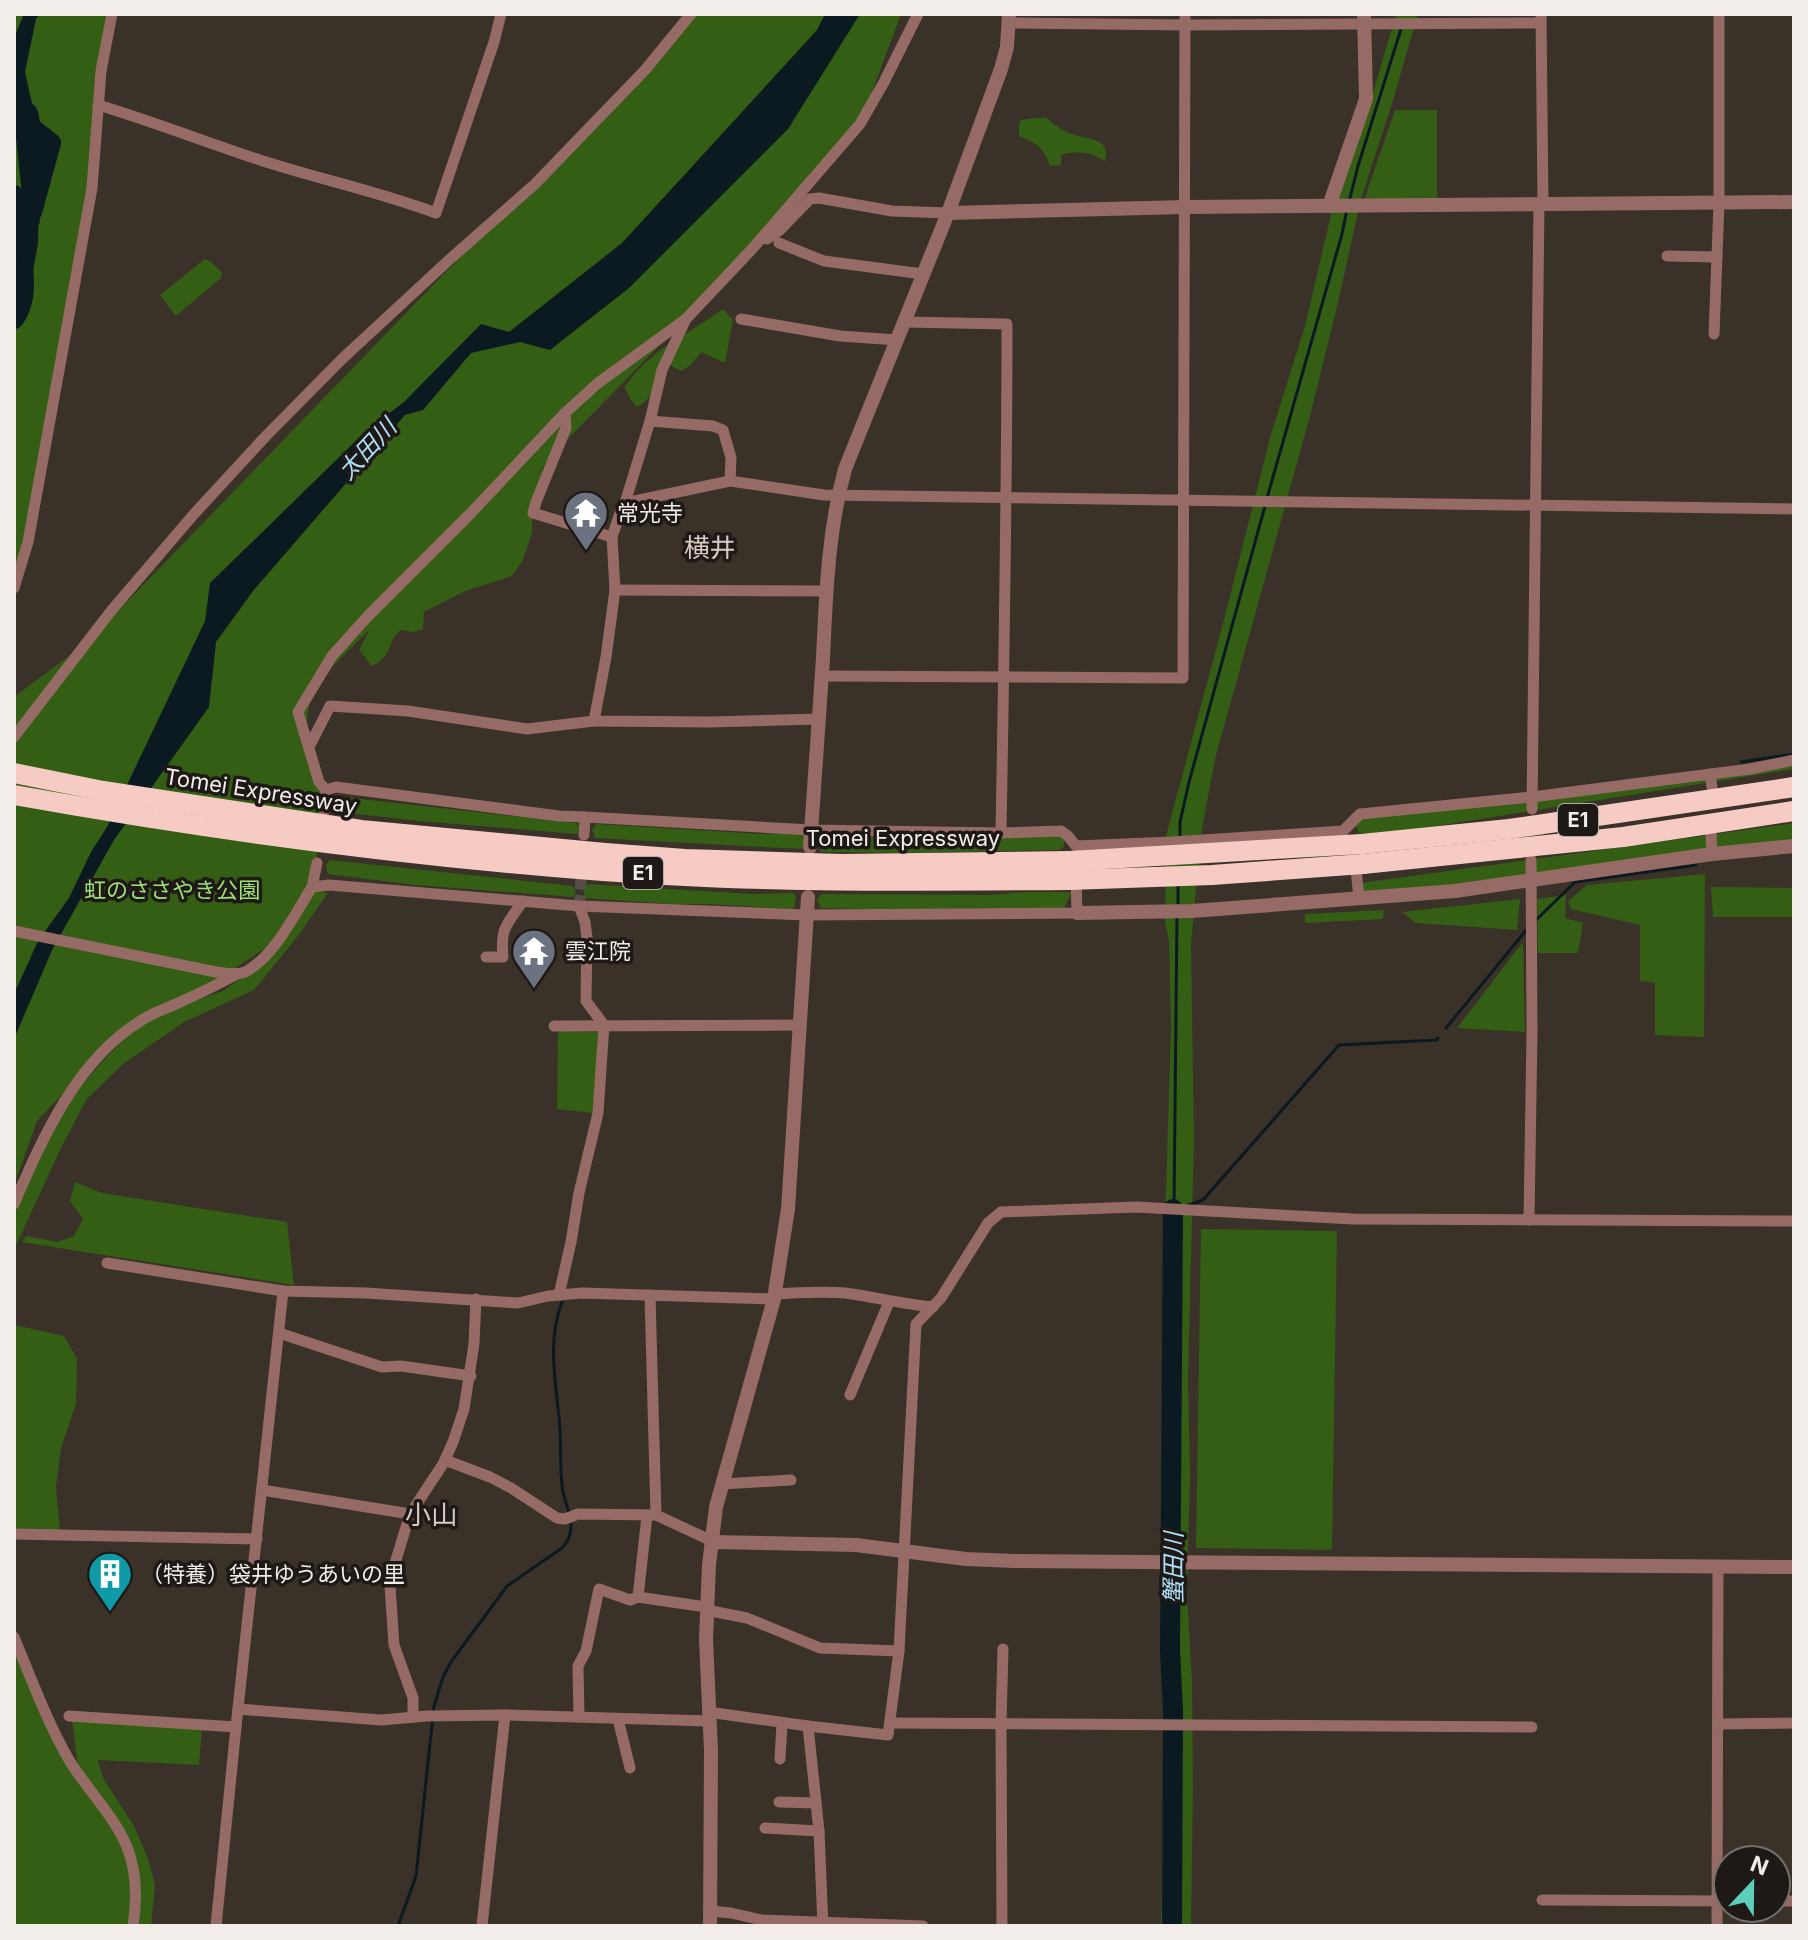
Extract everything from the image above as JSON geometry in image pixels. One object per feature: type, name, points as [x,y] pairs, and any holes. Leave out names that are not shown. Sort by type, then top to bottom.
[{"type":"highway","name":"Tomei Expressway","points":[[14,773],[103,791],[361,830],[685,859],[842,864],[1072,862],[1362,854],[1609,839],[1794,811]]},
{"type":"highway","name":"Tomei Expressway","points":[[1362,854],[1788,787]]},
{"type":"highway","name":"Tomei Expressway","points":[[14,795],[219,830],[361,848],[604,871],[842,881],[1072,862]]},
{"type":"street","points":[[14,588],[28,542],[92,188],[101,71],[112,14]]},
{"type":"street","points":[[98,105],[267,162],[436,213],[501,14]]},
{"type":"street","points":[[14,737],[111,611],[265,437],[372,331],[535,184],[645,70],[691,14]]},
{"type":"street","points":[[324,811],[326,790],[319,782],[298,712],[332,656],[565,413],[598,383],[686,319],[753,248],[860,124],[918,14]]},
{"type":"street","points":[[1714,334],[1719,203],[1719,14]]},
{"type":"street","points":[[810,847],[826,591],[838,495],[845,469],[948,213],[1001,69],[1007,47],[1009,19],[1541,19],[1532,803]]},
{"type":"street","points":[[1329,206],[1366,99],[1364,19]]},
{"type":"street","points":[[821,676],[1183,678],[1185,20]]},
{"type":"street","points":[[753,248],[780,230],[810,199],[819,198],[892,211],[948,213],[1186,207],[1794,202]]},
{"type":"street","points":[[779,243],[824,261],[923,274]]},
{"type":"street","points":[[1667,256],[1717,257]]},
{"type":"street","points":[[594,721],[615,590],[612,537],[650,421],[662,370],[686,319]]},
{"type":"street","points":[[741,319],[840,336],[897,340]]},
{"type":"street","points":[[904,322],[1007,324],[1001,833]]},
{"type":"street","points":[[565,413],[566,428],[533,513],[612,537]]},
{"type":"street","points":[[650,421],[713,426],[723,430],[731,458],[730,481]]},
{"type":"street","points":[[625,503],[730,481],[824,495],[1794,509]]},
{"type":"street","points":[[615,590],[826,591]]},
{"type":"street","points":[[309,747],[330,706],[408,711],[527,729],[594,721],[819,719]]},
{"type":"street","points":[[1072,862],[1172,842],[1343,831],[1360,814],[1532,803],[1711,780],[1794,760]]},
{"type":"street","points":[[326,790],[336,787],[559,816],[811,830],[1061,831],[1068,836],[1077,913]]},
{"type":"street","points":[[584,835],[585,817]]},
{"type":"street","points":[[1351,824],[1359,898]]},
{"type":"street","points":[[1711,834],[1712,854]]},
{"type":"street","points":[[312,887],[329,885],[579,906],[806,915],[1168,912],[1455,891],[1712,854],[1794,846]]},
{"type":"street","points":[[1529,1220],[1531,860]]},
{"type":"street","points":[[14,1204],[49,1129],[92,1063],[109,1045],[143,1019],[247,971],[277,941],[312,887],[317,863]]},
{"type":"street","points":[[808,897],[788,1209],[775,1297],[716,1507],[712,1542],[706,1608],[711,1751],[710,1919],[731,1913],[762,1920],[823,1925],[923,1926]]},
{"type":"street","points":[[486,957],[503,957],[501,939],[505,927],[523,901]]},
{"type":"street","points":[[559,1295],[598,1113],[604,1025],[586,1001],[587,938],[579,906]]},
{"type":"street","points":[[14,931],[237,974]]},
{"type":"street","points":[[554,1026],[799,1025]]},
{"type":"street","points":[[238,1709],[381,1720],[505,1715],[618,1719],[708,1717],[888,1735],[899,1651],[916,1324],[941,1298],[988,1223],[1001,1212],[1136,1207],[1353,1219],[1794,1221]]},
{"type":"street","points":[[107,1263],[283,1291],[518,1303],[582,1293],[775,1297],[821,1292],[933,1307]]},
{"type":"street","points":[[216,1926],[283,1291]]},
{"type":"street","points":[[638,1597],[652,1515],[650,1295]]},
{"type":"street","points":[[413,1717],[413,1698],[394,1645],[390,1586],[410,1514],[445,1460],[464,1409],[471,1376],[476,1299]]},
{"type":"street","points":[[850,1395],[889,1302]]},
{"type":"street","points":[[279,1333],[382,1367],[401,1366],[471,1376]]},
{"type":"street","points":[[445,1460],[490,1477],[557,1518],[565,1519],[578,1514],[652,1515],[712,1542],[856,1545],[966,1559],[1014,1561],[1794,1567]]},
{"type":"street","points":[[722,1484],[791,1480]]},
{"type":"street","points":[[262,1490],[410,1514]]},
{"type":"street","points":[[14,1534],[257,1539]]},
{"type":"street","points":[[1718,1566],[1721,1844]]},
{"type":"street","points":[[579,1717],[578,1666],[586,1651],[599,1589],[630,1600],[638,1597],[747,1618],[820,1648],[899,1651]]},
{"type":"street","points":[[14,1637],[69,1760],[127,1847],[135,1878],[133,1926]]},
{"type":"street","points":[[1002,1926],[1003,1649]]},
{"type":"street","points":[[482,1926],[505,1715]]},
{"type":"street","points":[[69,1716],[236,1727]]},
{"type":"street","points":[[618,1719],[630,1768]]},
{"type":"street","points":[[780,1759],[782,1723]]},
{"type":"street","points":[[891,1723],[1532,1727]]},
{"type":"street","points":[[1718,1724],[1794,1723]]},
{"type":"street","points":[[808,1726],[819,1831],[823,1925]]},
{"type":"street","points":[[779,1802],[816,1803]]},
{"type":"street","points":[[765,1828],[819,1831]]},
{"type":"street","points":[[1542,1900],[1712,1901]]},
{"type":"green space","points":[[14,14],[109,14],[93,180],[14,588]]},
{"type":"green space","name":"虹のささやき公園","points":[[686,14],[901,14],[860,124],[711,293],[556,451],[539,473],[552,461],[533,498],[532,533],[523,560],[512,576],[465,591],[424,612],[423,629],[414,632],[401,630],[384,658],[372,666],[359,650],[370,629],[312,687],[305,734],[326,790],[313,882],[277,941],[172,1008],[223,991],[274,954],[299,920],[310,890],[328,893],[254,990],[184,1022],[123,1064],[86,1100],[14,1250],[14,1210],[63,1106],[124,1040],[102,1053],[37,1121],[14,1186],[14,697],[88,642],[671,39]]},
{"type":"green space","points":[[1396,14],[1418,14],[1361,199],[1310,416],[1215,759],[1201,834],[1191,944],[1194,1139],[1187,1592],[1192,1682],[1191,1926],[1161,1926],[1166,1699],[1165,1224],[1171,1026],[1169,941],[1165,922],[1166,836],[1271,434],[1305,326],[1333,206],[1371,100]]},
{"type":"green space","points":[[1395,110],[1437,110],[1437,200],[1364,200]]},
{"type":"green space","points":[[1046,118],[1067,132],[1098,141],[1105,148],[1105,161],[1078,152],[1061,155],[1061,165],[1050,166],[1039,147],[1019,136],[1021,120]]},
{"type":"green space","points":[[205,259],[222,272],[221,278],[176,316],[160,295]]},
{"type":"green space","points":[[723,309],[733,320],[725,363],[701,352],[691,365],[681,371],[670,365],[651,395],[637,407],[624,387],[637,372],[663,348]]},
{"type":"green space","points":[[1794,760],[1794,769],[1374,836],[1359,833],[1356,826],[1360,814]]},
{"type":"green space","points":[[334,796],[576,823],[580,827],[577,834],[332,811],[329,803]]},
{"type":"green space","points":[[1794,823],[1794,842],[1359,898],[1361,883]]},
{"type":"green space","points":[[596,824],[762,834],[802,833],[805,836],[801,849],[595,838],[592,830]]},
{"type":"green space","points":[[1058,834],[1064,840],[1060,850],[821,852],[818,844],[821,837],[988,838]]},
{"type":"green space","points":[[330,860],[572,886],[576,891],[573,897],[415,885],[328,874],[326,866]]},
{"type":"green space","points":[[1705,874],[1704,1037],[1655,1035],[1655,983],[1640,981],[1640,925],[1571,909],[1568,901],[1587,885]]},
{"type":"green space","points":[[587,884],[753,894],[793,893],[796,896],[792,909],[672,904],[585,898],[583,890]]},
{"type":"green space","points":[[1711,887],[1794,888],[1794,917],[1713,917]]},
{"type":"green space","points":[[1072,892],[1064,908],[1036,910],[821,908],[817,901],[821,894],[988,895]]},
{"type":"green space","points":[[1566,895],[1565,918],[1583,923],[1578,953],[1538,953],[1537,899]]},
{"type":"green space","points":[[1520,899],[1517,930],[1416,923],[1402,912]]},
{"type":"green space","points":[[1384,910],[1383,919],[1305,923],[1305,914]]},
{"type":"green space","points":[[1523,942],[1525,1032],[1457,1028]]},
{"type":"green space","points":[[558,1031],[599,1032],[593,1113],[557,1109]]},
{"type":"green space","points":[[75,1182],[102,1193],[287,1222],[294,1285],[21,1242],[27,1236],[57,1242],[74,1236],[83,1219],[70,1201]]},
{"type":"green space","points":[[1201,1229],[1337,1231],[1332,1550],[1196,1548]]},
{"type":"green space","points":[[14,1325],[64,1336],[77,1358],[76,1404],[61,1448],[56,1487],[60,1530],[14,1530]]},
{"type":"green space","points":[[14,1632],[59,1739],[78,1767],[72,1719],[202,1727],[199,1765],[98,1760],[103,1778],[134,1826],[148,1859],[155,1885],[151,1926],[14,1926]]},
{"type":"water","points":[[24,14],[40,14],[36,19],[25,72],[40,139],[38,243],[31,283],[25,286],[19,312],[14,319],[14,275],[19,269],[14,250],[14,203],[24,214],[14,118],[14,38]]},
{"type":"water","name":"太田川","points":[[825,14],[860,14],[788,129],[629,288],[550,350],[520,342],[471,353],[423,410],[405,415],[253,591],[216,642],[209,707],[114,840],[53,948],[14,1039],[14,994],[38,941],[69,898],[107,827],[205,621],[210,583],[366,431],[404,402],[481,324],[509,332],[622,243],[817,30]]},
{"type":"waterway","points":[[1349,202],[1401,29]]},
{"type":"waterway","points":[[28,113],[31,127],[51,143],[32,212]]},
{"type":"waterway","points":[[14,195],[30,220]]},
{"type":"waterway","points":[[1267,498],[1347,209]]},
{"type":"waterway","points":[[14,319],[23,294],[23,267]]},
{"type":"waterway","points":[[1180,839],[1180,822],[1189,782],[1265,506]]},
{"type":"waterway","points":[[1741,762],[1794,754]]},
{"type":"waterway","points":[[1536,920],[1575,882],[1696,865]]},
{"type":"waterway","points":[[1178,882],[1178,907]]},
{"type":"waterway","points":[[1174,1207],[1177,914]]},
{"type":"waterway","points":[[1446,1028],[1528,928]]},
{"type":"waterway","points":[[1186,1206],[1203,1200],[1339,1045],[1438,1038]]},
{"type":"waterway","name":"蟹田川","points":[[1172,1926],[1173,1209]]},
{"type":"waterway","points":[[398,1926],[416,1876],[434,1706],[443,1677],[507,1586],[562,1548],[570,1536],[571,1521],[562,1485],[554,1365],[555,1333],[562,1302]]},
{"type":"tunnel","points":[[579,906],[582,867]]},
{"type":"place","name":"常光寺","points":[[586,552]]},
{"type":"place","name":"雲江院","points":[[534,990]]},
{"type":"place","name":"（特養）袋井ゆうあいの里","points":[[110,1613]]},
{"type":"district","name":"横井","points":[[710,547]]},
{"type":"district","name":"小山","points":[[431,1514]]}]
